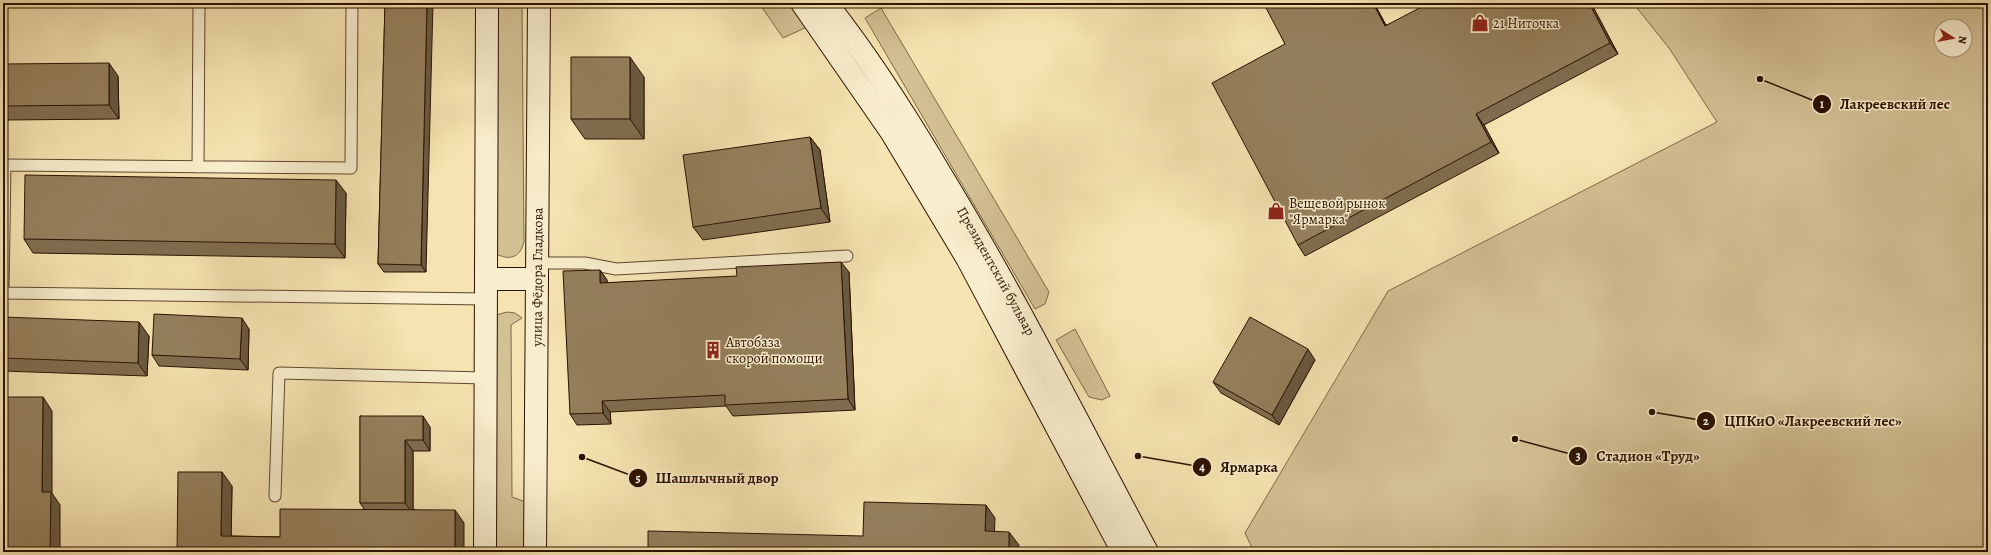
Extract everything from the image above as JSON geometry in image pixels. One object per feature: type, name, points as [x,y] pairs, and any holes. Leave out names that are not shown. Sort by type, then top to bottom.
[{"type":"main road","points":[[484,552],[487,3]]},
{"type":"main road","name":"улица Фёдора Гладкова","points":[[535,552],[539,3]]},
{"type":"main road","name":"Президентский бульвар","points":[[802,3],[892,133],[966,258],[1123,552]]},
{"type":"main road","name":"Президентский бульвар","points":[[826,3],[871,64],[913,128],[981,239],[1147,552]]},
{"type":"main road","points":[[486,289],[537,271]]},
{"type":"lane","points":[[198,167],[199,3]]},
{"type":"lane","points":[[352,3],[351,168],[5,165],[3,293],[486,289]]},
{"type":"lane","points":[[537,271],[585,263],[616,269],[846,256]]},
{"type":"lane","points":[[275,496],[279,373],[486,378]]},
{"type":"shaded area","points":[[493,3],[522,3],[524,242],[520,251],[514,256],[510,257],[496,254]]},
{"type":"shaded area","points":[[759,3],[788,3],[807,27],[783,38]]},
{"type":"shaded area","points":[[1633,3],[1988,3],[1988,552],[1254,552],[1245,533],[1388,291],[1717,122],[1669,48]]},
{"type":"shaded area","points":[[881,8],[1049,292],[1045,304],[1035,309],[865,18]]},
{"type":"shaded area","points":[[507,312],[515,313],[522,318],[511,325],[512,497],[526,502],[526,552],[490,552],[496,315]]},
{"type":"shaded area","points":[[1075,329],[1110,396],[1102,400],[1089,397],[1056,340]]},
{"type":"building","points":[[385,3],[427,3],[421,265],[378,264]]},
{"type":"building","points":[[1271,3],[1373,3],[1385,26],[1429,3],[1589,3],[1610,43],[1476,114],[1491,142],[1298,245],[1212,83],[1285,44],[1265,6]]},
{"type":"building","points":[[571,57],[630,57],[630,119],[571,119]]},
{"type":"building","points":[[109,63],[109,105],[3,106],[3,64]]},
{"type":"building","points":[[810,137],[821,208],[693,227],[683,155]]},
{"type":"building","points":[[25,175],[336,180],[335,244],[24,239]]},
{"type":"building","name":"Автобаза скорой помощи","points":[[841,262],[848,399],[725,405],[725,395],[602,401],[603,413],[570,414],[563,271],[600,270],[600,283],[737,276],[736,267]]},
{"type":"building","points":[[154,314],[242,318],[240,359],[152,355]]},
{"type":"building","points":[[3,317],[139,322],[138,363],[3,358]]},
{"type":"building","points":[[1250,317],[1308,349],[1272,415],[1213,382]]},
{"type":"building","points":[[3,397],[43,397],[42,492],[51,492],[50,552],[3,552]]},
{"type":"building","points":[[360,416],[423,416],[423,440],[405,440],[405,503],[360,503]]},
{"type":"building","points":[[178,472],[222,472],[221,536],[280,537],[280,509],[455,510],[455,552],[177,552]]},
{"type":"building","points":[[864,502],[986,505],[985,531],[1009,532],[1009,552],[648,552],[648,531],[863,536]]},
{"type":"place","name":"21 Ниточка","points":[[1480,23]]},
{"type":"place","name":"Лакреевский лес","points":[[1760,79]]},
{"type":"place","name":"Вещевой рынок \"Ярмарка\"","points":[[1276,211]]},
{"type":"place","name":"Автобаза скорой помощи","points":[[713,350]]},
{"type":"place","name":"ЦПКиО «Лакреевский лес»","points":[[1652,412]]},
{"type":"place","name":"Стадион «Труд»","points":[[1515,439]]},
{"type":"place","name":"Ярмарка","points":[[1138,456]]},
{"type":"place","name":"Шашлычный двор","points":[[582,457]]}]
